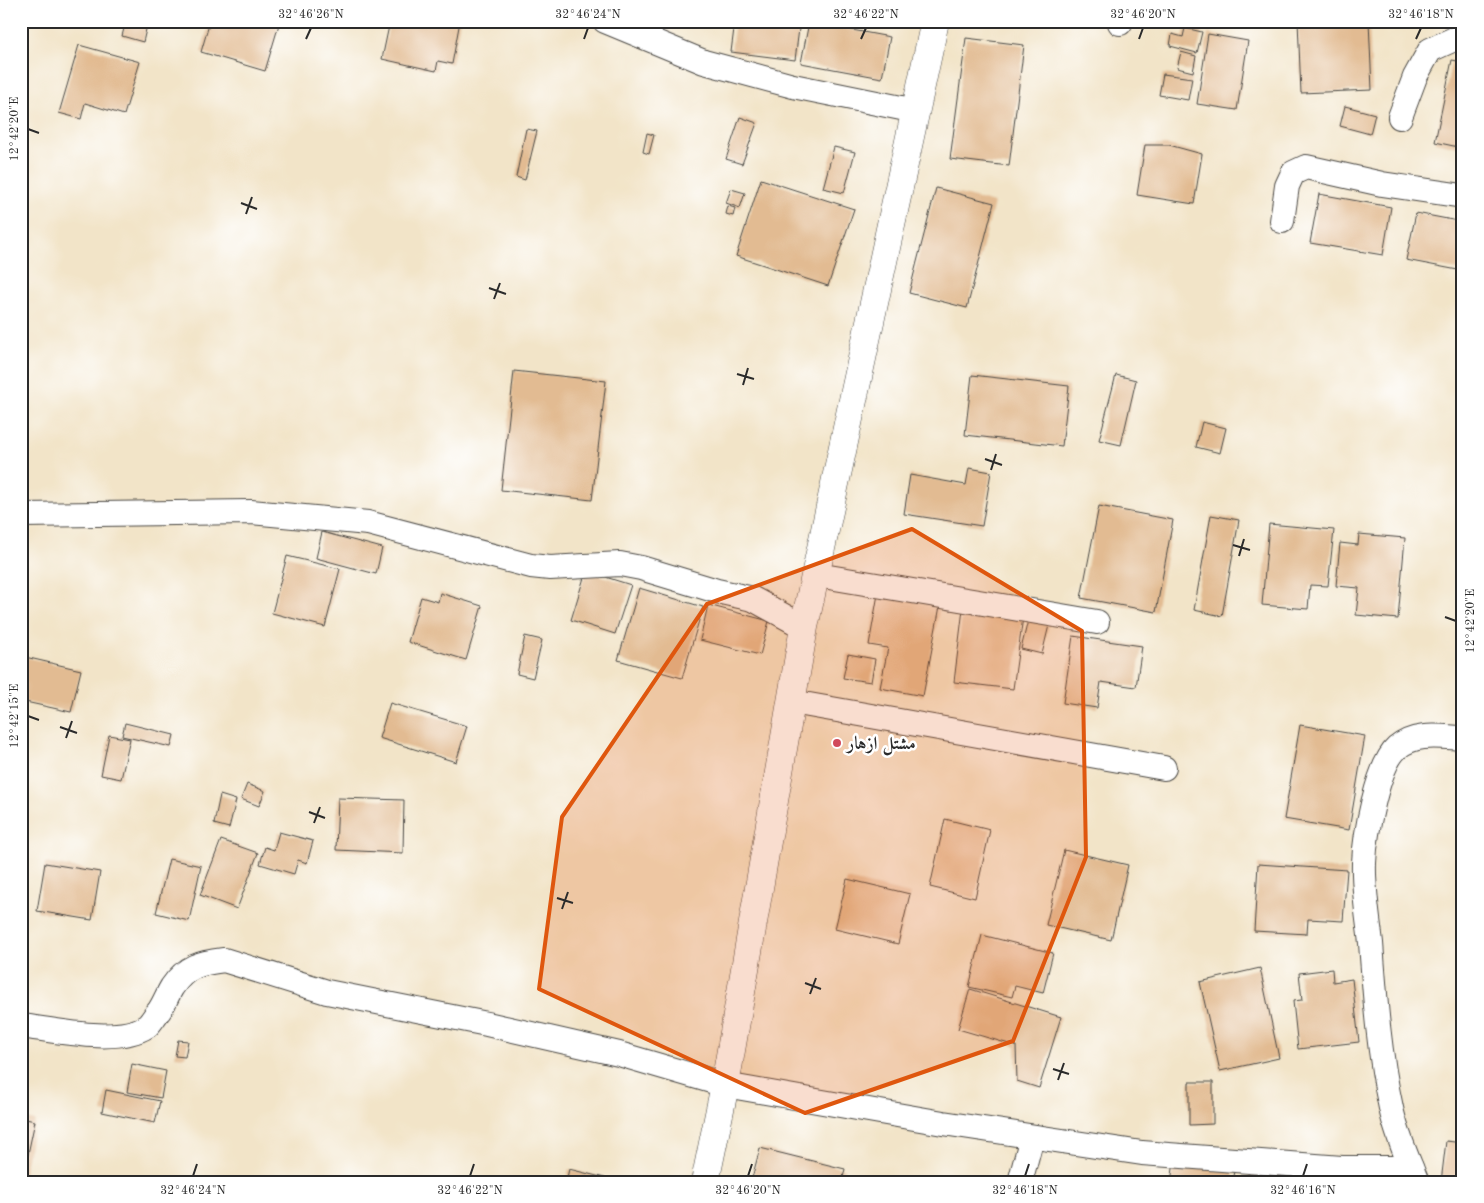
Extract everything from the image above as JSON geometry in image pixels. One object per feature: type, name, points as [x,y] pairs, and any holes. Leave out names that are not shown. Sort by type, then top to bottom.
[{"type":"street","points":[[605,21],[704,62],[793,86],[916,111]]},
{"type":"street","points":[[705,1182],[725,1085],[804,627],[817,575],[935,21]]},
{"type":"street","points":[[1400,117],[1415,77],[1430,50],[1463,35]]},
{"type":"street","points":[[1282,221],[1287,186],[1293,173],[1306,167],[1382,184],[1463,196]]},
{"type":"street","points":[[21,515],[251,512],[368,522],[531,566],[550,568],[620,564],[641,568],[717,591],[753,598],[804,627]]},
{"type":"street","points":[[817,575],[1097,622]]},
{"type":"street","points":[[792,702],[1164,768]]},
{"type":"street","points":[[21,1026],[89,1036],[126,1034],[147,1026],[162,1006],[172,987],[187,969],[207,962],[224,960],[327,992],[487,1024],[619,1054],[725,1085],[1032,1137],[1142,1153],[1414,1175],[1392,1111],[1383,1068],[1364,863],[1372,808],[1382,773],[1395,750],[1410,740],[1420,737],[1463,738]]},
{"type":"street","points":[[1020,1182],[1032,1137]]},
{"type":"highlighted area","points":[[912,529],[1082,631],[1086,857],[1013,1041],[805,1113],[539,989],[562,817],[707,604]]},
{"type":"building","points":[[126,21],[148,21],[143,42],[122,36]]},
{"type":"building","points":[[210,21],[280,21],[265,71],[201,52]]},
{"type":"building","points":[[390,21],[460,21],[452,64],[438,61],[436,71],[382,59]]},
{"type":"building","points":[[735,21],[800,21],[795,60],[731,52]]},
{"type":"building","points":[[1298,21],[1369,21],[1372,90],[1301,93]]},
{"type":"building","points":[[809,22],[890,37],[882,78],[801,63]]},
{"type":"building","points":[[1185,28],[1202,32],[1197,53],[1170,46],[1172,34],[1183,37]]},
{"type":"building","points":[[21,31],[26,33],[22,49],[21,49]]},
{"type":"building","points":[[1208,34],[1248,41],[1237,110],[1197,104]]},
{"type":"building","points":[[966,38],[1024,45],[1009,166],[950,159]]},
{"type":"building","points":[[79,45],[140,62],[124,115],[85,103],[81,119],[59,113]]},
{"type":"building","points":[[1181,52],[1196,56],[1193,72],[1177,68]]},
{"type":"building","points":[[1452,60],[1463,62],[1463,148],[1435,142]]},
{"type":"building","points":[[1163,74],[1192,78],[1188,100],[1159,95]]},
{"type":"building","points":[[1345,106],[1375,114],[1370,134],[1340,126]]},
{"type":"building","points":[[740,117],[757,123],[742,164],[726,159]]},
{"type":"building","points":[[526,129],[537,131],[525,180],[516,177]]},
{"type":"building","points":[[647,133],[654,135],[649,154],[643,152]]},
{"type":"building","points":[[1145,145],[1169,145],[1202,154],[1194,204],[1137,195]]},
{"type":"building","points":[[834,147],[855,152],[844,193],[823,188]]},
{"type":"building","points":[[761,179],[854,209],[828,286],[736,256]]},
{"type":"building","points":[[936,188],[994,203],[967,308],[909,293]]},
{"type":"building","points":[[731,189],[745,193],[740,208],[726,203]]},
{"type":"building","points":[[1319,194],[1391,207],[1383,255],[1310,243]]},
{"type":"building","points":[[728,206],[735,208],[733,216],[726,214]]},
{"type":"building","points":[[1416,213],[1463,222],[1463,271],[1406,260]]},
{"type":"building","points":[[514,371],[606,381],[592,500],[501,490]]},
{"type":"building","points":[[972,375],[1069,386],[1062,446],[965,435]]},
{"type":"building","points":[[1116,375],[1136,380],[1121,445],[1099,440]]},
{"type":"building","points":[[1202,422],[1226,428],[1220,453],[1196,447]]},
{"type":"building","points":[[969,468],[991,472],[982,526],[904,514],[910,475],[966,485]]},
{"type":"building","points":[[1099,506],[1173,520],[1156,612],[1081,598]]},
{"type":"building","points":[[1211,515],[1239,520],[1222,616],[1194,610]]},
{"type":"building","points":[[1269,524],[1334,530],[1328,586],[1310,585],[1308,609],[1262,605]]},
{"type":"building","points":[[322,532],[382,548],[376,574],[316,558]]},
{"type":"building","points":[[1359,534],[1405,538],[1398,619],[1356,615],[1359,588],[1336,586],[1340,543],[1358,545]]},
{"type":"building","points":[[287,556],[340,569],[325,627],[272,613]]},
{"type":"building","points":[[586,571],[631,585],[615,634],[571,620]]},
{"type":"building","points":[[639,588],[703,607],[682,678],[618,660]]},
{"type":"building","points":[[440,593],[482,606],[466,660],[408,642],[421,597],[438,602]]},
{"type":"building","points":[[878,594],[940,606],[923,696],[880,688],[888,648],[869,645]]},
{"type":"building","points":[[708,605],[769,621],[760,655],[700,640]]},
{"type":"building","points":[[963,609],[1023,617],[1013,689],[954,682]]},
{"type":"building","points":[[1029,616],[1050,621],[1042,654],[1021,649]]},
{"type":"building","points":[[525,636],[542,640],[533,678],[517,674]]},
{"type":"building","points":[[1073,636],[1142,646],[1136,687],[1101,682],[1097,708],[1063,703]]},
{"type":"building","points":[[848,654],[875,659],[871,682],[843,678]]},
{"type":"building","points":[[25,657],[81,670],[71,712],[21,701],[21,674]]},
{"type":"building","points":[[390,703],[467,726],[456,762],[379,738]]},
{"type":"building","points":[[125,723],[174,735],[171,747],[122,736]]},
{"type":"building","points":[[1300,725],[1365,736],[1349,830],[1284,819]]},
{"type":"building","points":[[109,735],[130,739],[121,779],[101,775]]},
{"type":"building","points":[[247,784],[265,791],[259,806],[241,799]]},
{"type":"building","points":[[220,795],[236,800],[229,828],[214,824]]},
{"type":"building","points":[[338,798],[404,800],[403,853],[336,850]]},
{"type":"building","points":[[945,819],[990,830],[975,898],[930,887]]},
{"type":"building","points":[[279,832],[313,841],[307,863],[298,860],[294,874],[260,864],[265,847],[274,850]]},
{"type":"building","points":[[221,840],[258,853],[237,909],[200,895]]},
{"type":"building","points":[[21,842],[27,843],[22,869],[21,869]]},
{"type":"building","points":[[1064,850],[1128,865],[1111,940],[1046,925]]},
{"type":"building","points":[[169,859],[201,866],[189,921],[156,913]]},
{"type":"building","points":[[45,863],[100,872],[92,920],[37,911]]},
{"type":"building","points":[[1258,864],[1347,870],[1343,921],[1308,919],[1307,934],[1254,931]]},
{"type":"building","points":[[847,879],[910,894],[898,944],[835,929]]},
{"type":"building","points":[[982,935],[1053,953],[1043,993],[1015,986],[1012,997],[969,987]]},
{"type":"building","points":[[1260,968],[1279,1058],[1220,1071],[1200,982]]},
{"type":"building","points":[[1332,969],[1333,982],[1352,979],[1359,1042],[1298,1049],[1293,1001],[1302,1000],[1299,973]]},
{"type":"building","points":[[970,989],[1061,1017],[1039,1088],[1017,1081],[1016,1046],[958,1029]]},
{"type":"building","points":[[178,1040],[188,1041],[185,1057],[175,1056]]},
{"type":"building","points":[[132,1064],[166,1071],[161,1098],[127,1092]]},
{"type":"building","points":[[1189,1082],[1213,1082],[1213,1124],[1189,1125]]},
{"type":"building","points":[[106,1090],[160,1101],[155,1123],[102,1112]]},
{"type":"building","points":[[21,1118],[35,1121],[22,1182],[21,1182]]},
{"type":"building","points":[[1446,1141],[1463,1143],[1463,1182],[1441,1182]]},
{"type":"building","points":[[760,1148],[845,1169],[842,1182],[751,1182]]},
{"type":"building","points":[[1174,1162],[1234,1171],[1232,1182],[1171,1182]]},
{"type":"building","points":[[569,1169],[617,1181],[617,1182],[566,1182]]},
{"type":"building","points":[[1320,1170],[1349,1182],[1315,1182]]},
{"type":"building","points":[[1249,1171],[1288,1177],[1288,1182],[1248,1182]]},
{"type":"place","name":"مشتل ازهار","points":[[837,743]]}]
